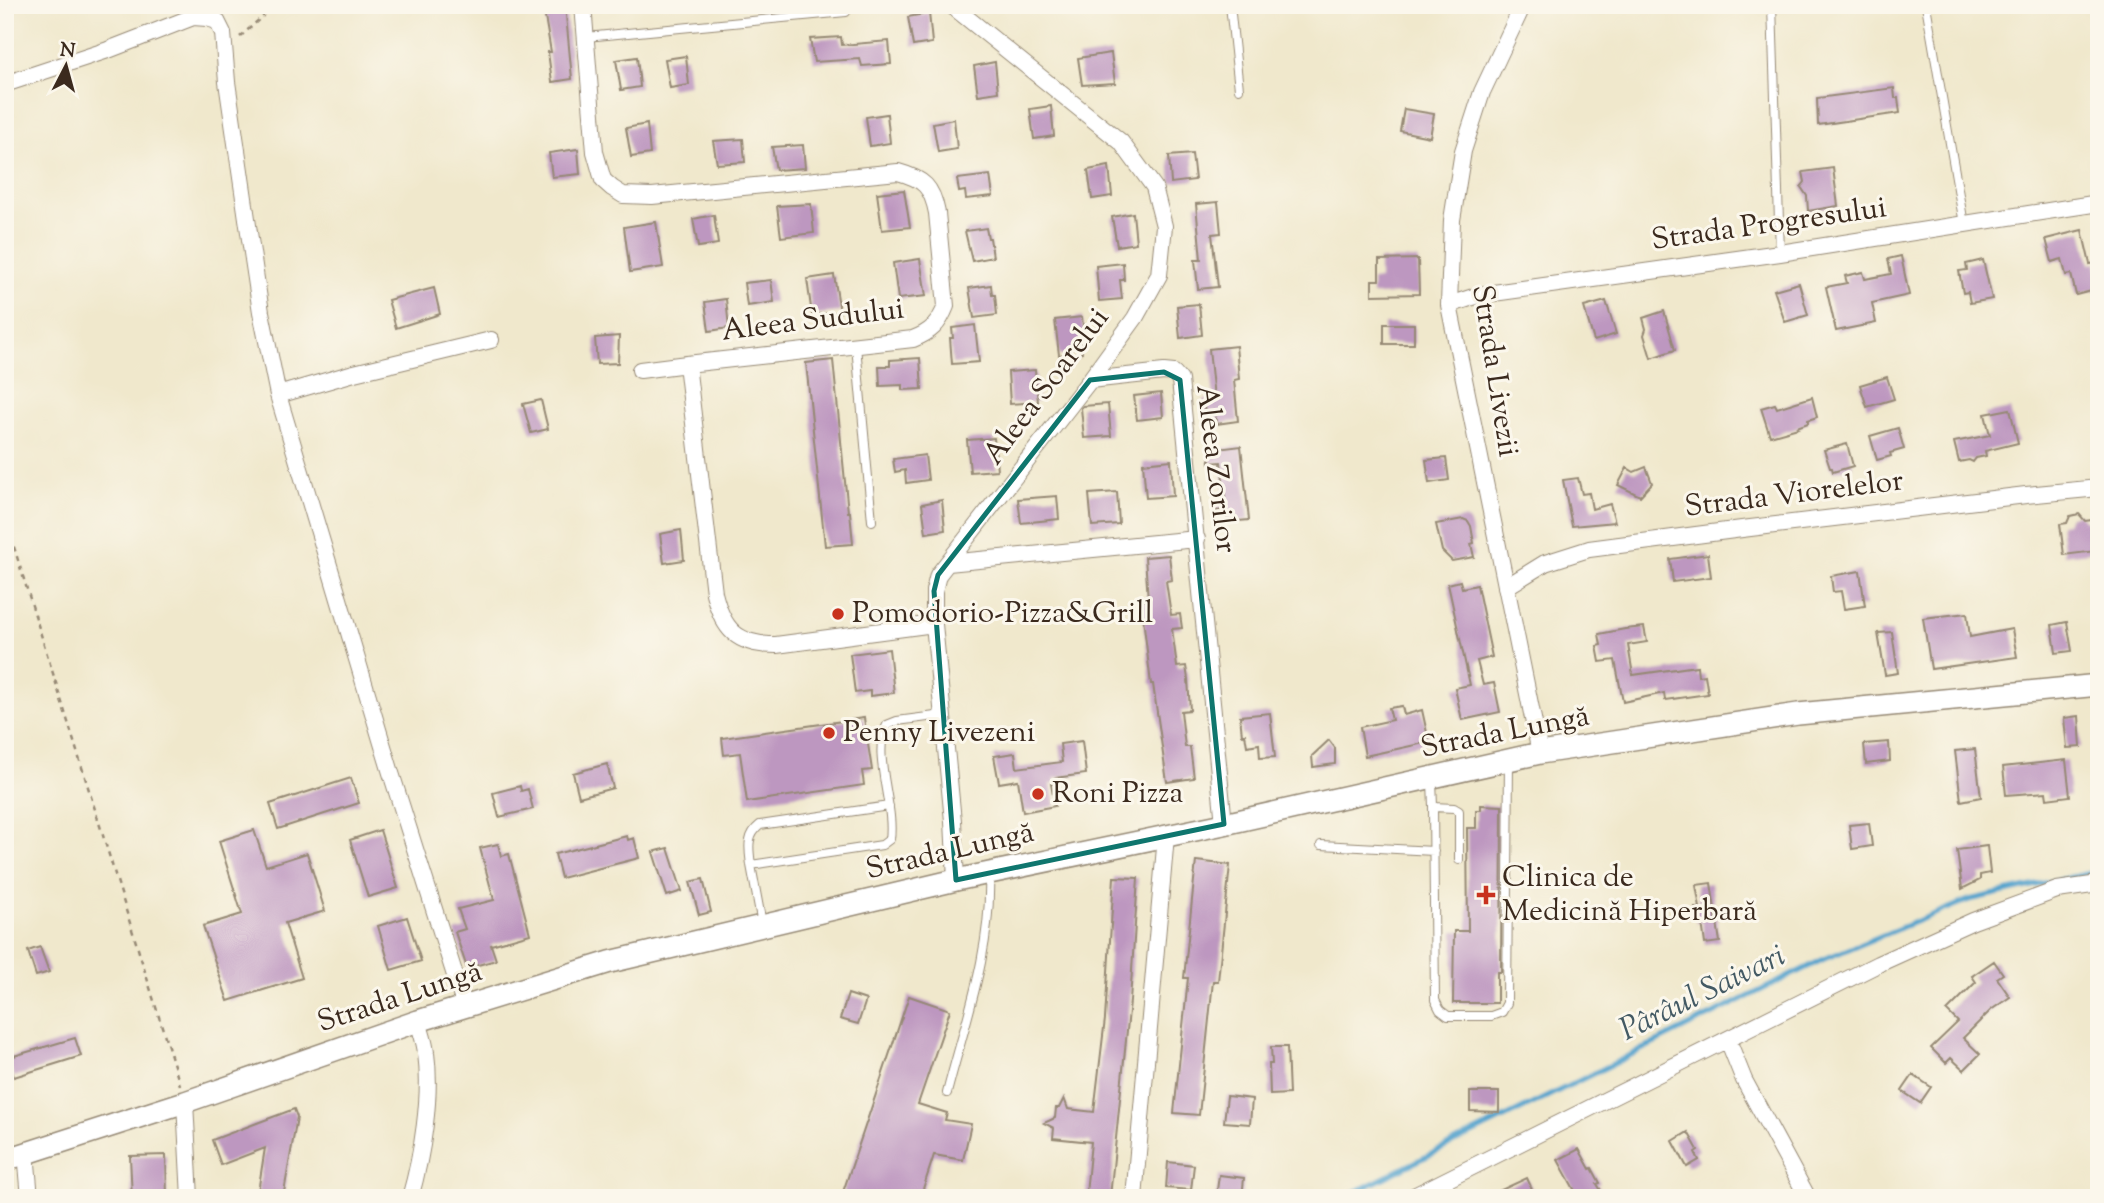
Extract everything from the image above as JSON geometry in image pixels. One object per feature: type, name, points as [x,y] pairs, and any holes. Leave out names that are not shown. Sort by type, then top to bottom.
[{"type":"main road","name":"Strada Lungă","points":[[5,1160],[418,1021],[610,962],[956,880],[1224,824],[1540,753],[1798,714],[2099,685]]},
{"type":"street","name":"Aleea Sudului","points":[[583,5],[595,152],[603,180],[623,195],[652,195],[898,172],[922,181],[929,189],[936,213],[946,306],[942,318],[926,335],[856,346],[687,364],[714,593],[724,622],[734,634],[745,641],[760,645],[776,645],[934,624]]},
{"type":"street","name":"Aleea Soarelui","points":[[951,5],[1121,142],[1154,187],[1164,226],[1159,275],[1135,318],[938,575],[934,592],[934,624],[956,880]]},
{"type":"street","name":"Strada Livezii","points":[[1524,5],[1482,92],[1463,151],[1452,219],[1449,305],[1540,753]]},
{"type":"street","points":[[5,85],[108,50],[193,17],[217,21],[223,33],[233,130],[278,395],[391,773],[465,1007]]},
{"type":"street","name":"Strada Progresului","points":[[1449,305],[1479,295],[1780,253],[2099,203]]},
{"type":"street","points":[[278,395],[354,373],[491,340]]},
{"type":"street","points":[[640,370],[687,364]]},
{"type":"street","name":"Aleea Zorilor","points":[[1090,380],[1164,372],[1174,373],[1180,380],[1224,824]]},
{"type":"street","name":"Strada Viorelelor","points":[[1506,587],[1545,563],[1589,549],[1809,520],[2099,488]]},
{"type":"street","points":[[948,563],[1197,539]]},
{"type":"street","points":[[1134,1198],[1166,836]]},
{"type":"street","points":[[1410,1198],[1878,964],[1973,921],[2057,890],[2099,884]]},
{"type":"street","points":[[410,1198],[425,1129],[426,1051],[418,1021]]},
{"type":"street","points":[[1728,1040],[1744,1080],[1808,1198]]},
{"type":"street","points":[[185,1101],[190,1198]]},
{"type":"street","points":[[26,1152],[30,1198]]},
{"type":"lane","points":[[1230,5],[1239,89]]},
{"type":"lane","points":[[1772,5],[1780,253]]},
{"type":"lane","points":[[1926,5],[1964,224]]},
{"type":"lane","points":[[586,37],[846,12]]},
{"type":"lane","points":[[856,346],[872,521]]},
{"type":"lane","points":[[751,865],[882,845],[890,839],[889,806],[880,746],[882,733],[887,725],[897,722],[943,715]]},
{"type":"lane","points":[[1432,777],[1435,1000],[1440,1010],[1448,1016],[1491,1016],[1502,1012],[1507,1003],[1509,760]]},
{"type":"lane","points":[[763,926],[748,842],[752,831],[760,824],[889,806]]},
{"type":"lane","points":[[1433,807],[1454,808],[1459,811],[1459,860]]},
{"type":"lane","points":[[1321,845],[1434,851]]},
{"type":"lane","points":[[947,1093],[985,943],[990,901],[989,873]]},
{"type":"path","points":[[224,51],[263,16],[263,5]]},
{"type":"path","points":[[5,518],[185,1101]]},
{"type":"highlighted area","points":[[1164,372],[1180,380],[1224,824],[956,880],[934,591],[938,575],[1090,380]]},
{"type":"building","points":[[543,5],[565,5],[572,79],[552,82],[548,52],[551,52]]},
{"type":"building","points":[[929,13],[932,43],[913,46],[908,17]]},
{"type":"building","points":[[841,37],[842,45],[889,41],[891,64],[862,66],[860,59],[814,62],[810,39]]},
{"type":"building","points":[[1111,53],[1115,83],[1082,85],[1078,58]]},
{"type":"building","points":[[686,56],[689,85],[670,88],[665,59]]},
{"type":"building","points":[[637,57],[640,87],[621,90],[616,60]]},
{"type":"building","points":[[995,62],[998,92],[978,95],[974,66]]},
{"type":"building","points":[[1894,88],[1900,113],[1818,125],[1817,98]]},
{"type":"building","points":[[1051,106],[1054,136],[1034,139],[1030,109]]},
{"type":"building","points":[[1404,109],[1434,114],[1430,137],[1400,131]]},
{"type":"building","points":[[887,114],[890,143],[870,146],[866,117]]},
{"type":"building","points":[[954,119],[957,149],[938,152],[933,123]]},
{"type":"building","points":[[647,124],[650,154],[631,157],[626,128]]},
{"type":"building","points":[[743,139],[745,162],[717,164],[713,141]]},
{"type":"building","points":[[803,145],[805,168],[776,170],[772,147]]},
{"type":"building","points":[[578,149],[580,174],[552,177],[549,153]]},
{"type":"building","points":[[1192,154],[1195,180],[1171,183],[1169,156]]},
{"type":"building","points":[[1109,166],[1112,196],[1092,199],[1088,170]]},
{"type":"building","points":[[1833,168],[1838,206],[1808,211],[1807,196],[1801,187],[1805,182],[1803,172]]},
{"type":"building","points":[[990,175],[993,196],[966,199],[965,191],[959,192],[957,179]]},
{"type":"building","points":[[904,190],[910,227],[882,230],[877,193]]},
{"type":"building","points":[[1218,202],[1221,233],[1212,234],[1218,287],[1198,289],[1195,260],[1201,260],[1196,204]]},
{"type":"building","points":[[811,204],[814,233],[781,237],[777,206]]},
{"type":"building","points":[[1133,213],[1136,243],[1117,246],[1112,217]]},
{"type":"building","points":[[714,215],[718,244],[698,247],[693,219]]},
{"type":"building","points":[[656,222],[663,267],[630,272],[624,227]]},
{"type":"building","points":[[986,228],[993,257],[972,261],[965,231]]},
{"type":"building","points":[[2082,230],[2090,264],[2096,263],[2099,289],[2076,295],[2071,274],[2066,275],[2062,259],[2052,262],[2046,239]]},
{"type":"building","points":[[1901,256],[1909,295],[1872,303],[1876,323],[1836,331],[1826,287],[1847,283],[1845,276],[1863,272],[1865,279],[1891,274],[1888,259]]},
{"type":"building","points":[[920,259],[926,296],[898,299],[893,263]]},
{"type":"building","points":[[1418,259],[1419,294],[1372,295],[1372,280],[1379,280],[1379,260]]},
{"type":"building","points":[[1983,260],[1992,299],[1970,303],[1968,292],[1963,293],[1959,271],[1967,270],[1966,264]]},
{"type":"building","points":[[1123,263],[1124,280],[1120,280],[1122,299],[1099,301],[1096,266]]},
{"type":"building","points":[[834,275],[840,312],[812,315],[807,279]]},
{"type":"building","points":[[771,280],[774,302],[747,306],[744,283]]},
{"type":"building","points":[[1799,283],[1808,315],[1785,322],[1774,290]]},
{"type":"building","points":[[991,285],[997,315],[974,318],[969,288]]},
{"type":"building","points":[[434,288],[440,314],[396,328],[388,300]]},
{"type":"building","points":[[726,299],[729,328],[709,331],[705,302]]},
{"type":"building","points":[[1606,301],[1616,334],[1594,341],[1584,307]]},
{"type":"building","points":[[1199,304],[1202,335],[1180,338],[1177,306]]},
{"type":"building","points":[[1664,311],[1675,350],[1651,358],[1644,335],[1646,329],[1643,318]]},
{"type":"building","points":[[1082,317],[1082,353],[1059,355],[1055,320]]},
{"type":"building","points":[[1384,324],[1414,324],[1414,344],[1384,344]]},
{"type":"building","points":[[975,325],[979,362],[952,364],[952,328]]},
{"type":"building","points":[[619,336],[618,363],[597,364],[595,338]]},
{"type":"building","points":[[1236,346],[1239,379],[1234,380],[1238,421],[1216,424],[1215,411],[1205,413],[1203,400],[1214,398],[1209,349]]},
{"type":"building","points":[[920,358],[922,389],[902,390],[902,385],[880,386],[879,366],[890,366],[890,360]]},
{"type":"building","points":[[833,360],[853,544],[825,546],[806,363]]},
{"type":"building","points":[[1035,370],[1038,402],[1010,404],[1008,372]]},
{"type":"building","points":[[1887,377],[1894,399],[1867,407],[1860,385]]},
{"type":"building","points":[[1161,393],[1163,417],[1137,420],[1134,396]]},
{"type":"building","points":[[1812,397],[1817,417],[1798,428],[1770,436],[1761,408],[1775,404],[1777,408]]},
{"type":"building","points":[[541,400],[548,429],[531,433],[523,404]]},
{"type":"building","points":[[1108,404],[1111,436],[1084,438],[1081,408]]},
{"type":"building","points":[[2010,409],[2018,443],[1985,451],[1986,456],[1976,458],[1973,462],[1959,462],[1954,442],[1990,435],[1985,414]]},
{"type":"building","points":[[1898,428],[1904,449],[1877,460],[1870,436]]},
{"type":"building","points":[[994,438],[997,470],[970,472],[967,440]]},
{"type":"building","points":[[1847,444],[1853,466],[1833,472],[1824,450]]},
{"type":"building","points":[[1241,446],[1249,520],[1227,522],[1226,510],[1215,511],[1214,498],[1225,497],[1221,462],[1210,463],[1209,450]]},
{"type":"building","points":[[925,455],[928,480],[906,483],[905,470],[895,472],[893,459]]},
{"type":"building","points":[[1446,458],[1449,480],[1429,483],[1426,460]]},
{"type":"building","points":[[1171,460],[1173,496],[1146,498],[1143,463]]},
{"type":"building","points":[[1646,467],[1652,483],[1640,496],[1618,485],[1627,468],[1634,472]]},
{"type":"building","points":[[1578,478],[1582,494],[1589,493],[1592,509],[1610,504],[1615,522],[1572,526],[1563,480]]},
{"type":"building","points":[[1117,492],[1119,524],[1092,526],[1089,494]]},
{"type":"building","points":[[1057,496],[1059,519],[1021,523],[1018,499]]},
{"type":"building","points":[[942,500],[945,530],[926,533],[922,504]]},
{"type":"building","points":[[2079,514],[2085,521],[2092,520],[2096,551],[2064,555],[2060,524],[2067,523],[2070,516]]},
{"type":"building","points":[[1463,519],[1471,526],[1474,557],[1452,561],[1442,551],[1436,524]]},
{"type":"building","points":[[681,530],[684,560],[664,563],[660,534]]},
{"type":"building","points":[[1708,554],[1711,577],[1673,582],[1670,559]]},
{"type":"building","points":[[1169,555],[1172,580],[1166,581],[1171,615],[1180,614],[1182,628],[1172,629],[1177,667],[1186,666],[1188,679],[1190,710],[1181,711],[1185,747],[1190,747],[1194,778],[1167,782],[1141,601],[1148,600],[1145,557]]},
{"type":"building","points":[[1860,571],[1865,606],[1844,609],[1841,591],[1833,592],[1831,576]]},
{"type":"building","points":[[1460,581],[1462,588],[1477,585],[1492,657],[1477,661],[1483,685],[1494,683],[1500,712],[1462,720],[1455,688],[1470,685],[1448,584]]},
{"type":"building","points":[[1967,613],[1970,637],[2012,629],[2017,657],[1931,669],[1923,618]]},
{"type":"building","points":[[2067,622],[2072,651],[2056,653],[2052,625]]},
{"type":"building","points":[[1644,627],[1647,642],[1628,645],[1633,675],[1697,666],[1698,676],[1705,675],[1708,694],[1665,700],[1664,693],[1623,702],[1615,660],[1600,662],[1597,646],[1601,645],[1599,634]]},
{"type":"building","points":[[1892,632],[1898,673],[1885,675],[1878,633]]},
{"type":"building","points":[[889,649],[894,693],[870,696],[870,691],[855,693],[850,654]]},
{"type":"building","points":[[1402,706],[1404,715],[1422,710],[1429,742],[1365,756],[1360,727],[1392,720],[1389,708]]},
{"type":"building","points":[[1270,713],[1275,757],[1260,758],[1259,744],[1247,746],[1245,734],[1242,735],[1240,716]]},
{"type":"building","points":[[2079,716],[2081,747],[2067,748],[2064,718]]},
{"type":"building","points":[[864,718],[872,770],[862,771],[864,785],[747,802],[740,753],[724,755],[722,738]]},
{"type":"building","points":[[1329,740],[1335,748],[1335,764],[1313,767],[1312,756]]},
{"type":"building","points":[[1082,741],[1086,774],[1055,778],[1055,784],[1051,784],[1055,806],[1023,812],[1018,780],[999,783],[994,756],[1015,753],[1017,768],[1062,762],[1060,744]]},
{"type":"building","points":[[1889,742],[1890,761],[1866,764],[1864,744]]},
{"type":"building","points":[[1975,749],[1981,797],[1961,801],[1955,751]]},
{"type":"building","points":[[2066,760],[2070,796],[2047,799],[2046,792],[2006,795],[2003,767]]},
{"type":"building","points":[[607,764],[613,788],[579,797],[573,773]]},
{"type":"building","points":[[351,778],[359,803],[278,829],[270,804]]},
{"type":"building","points":[[520,786],[521,791],[528,789],[533,809],[499,817],[493,793]]},
{"type":"building","points":[[1481,805],[1502,806],[1501,972],[1497,972],[1497,1003],[1453,1003],[1454,931],[1468,931],[1467,828],[1476,828],[1476,810],[1481,810]]},
{"type":"building","points":[[1869,823],[1872,846],[1852,849],[1849,825]]},
{"type":"building","points":[[254,830],[266,866],[307,853],[325,911],[285,923],[302,978],[228,1001],[203,926],[242,914],[219,841]]},
{"type":"building","points":[[380,830],[398,888],[368,897],[350,840]]},
{"type":"building","points":[[627,836],[628,840],[634,838],[639,858],[561,878],[555,854]]},
{"type":"building","points":[[498,844],[501,856],[509,854],[530,934],[491,945],[496,960],[467,968],[455,932],[465,929],[458,909],[494,900],[480,848]]},
{"type":"building","points":[[1987,846],[1990,873],[1980,875],[1980,880],[1962,889],[1957,850]]},
{"type":"building","points":[[668,848],[682,891],[667,896],[653,852]]},
{"type":"building","points":[[1196,861],[1230,865],[1218,981],[1213,981],[1199,1115],[1174,1113],[1188,978],[1184,978]]},
{"type":"building","points":[[1114,877],[1138,878],[1130,1001],[1110,1197],[1086,1194],[1091,1142],[1053,1138],[1054,1128],[1044,1123],[1055,1118],[1056,1108],[1059,1108],[1064,1098],[1068,1109],[1094,1112],[1105,1019]]},
{"type":"building","points":[[703,879],[711,912],[699,915],[690,882]]},
{"type":"building","points":[[1711,883],[1720,942],[1705,944],[1702,922],[1697,923],[1695,908],[1700,908],[1696,885]]},
{"type":"building","points":[[407,917],[421,961],[391,970],[378,926]]},
{"type":"building","points":[[40,947],[49,972],[36,976],[28,951]]},
{"type":"building","points":[[1994,961],[2003,974],[1997,978],[2010,997],[1991,1010],[1963,1038],[1980,1054],[1964,1070],[1951,1058],[1946,1063],[1931,1048],[1958,1022],[1947,1011],[1976,982],[1972,976]]},
{"type":"building","points":[[848,994],[866,1000],[858,1024],[840,1019]]},
{"type":"building","points":[[909,996],[950,1010],[918,1104],[947,1113],[945,1120],[971,1124],[963,1160],[934,1155],[920,1198],[850,1198],[842,1195]]},
{"type":"building","points":[[75,1038],[81,1056],[14,1077],[7,1058]]},
{"type":"building","points":[[1271,1047],[1287,1047],[1289,1094],[1270,1095]]},
{"type":"building","points":[[1913,1075],[1931,1087],[1920,1103],[1902,1091]]},
{"type":"building","points":[[1470,1092],[1499,1092],[1499,1112],[1470,1111]]},
{"type":"building","points":[[1227,1096],[1252,1099],[1250,1124],[1224,1122]]},
{"type":"building","points":[[294,1109],[297,1117],[283,1198],[257,1198],[265,1148],[221,1165],[212,1140]]},
{"type":"building","points":[[1688,1132],[1698,1150],[1695,1152],[1699,1160],[1687,1167],[1673,1141]]},
{"type":"building","points":[[1579,1149],[1600,1183],[1597,1184],[1602,1192],[1591,1198],[1579,1198],[1558,1160]]},
{"type":"building","points":[[166,1155],[167,1198],[132,1198],[130,1156]]},
{"type":"building","points":[[1168,1162],[1194,1165],[1191,1190],[1166,1188]]},
{"type":"building","points":[[1219,1175],[1244,1178],[1242,1198],[1216,1198]]},
{"type":"building","points":[[1527,1178],[1536,1198],[1484,1198]]},
{"type":"waterway","name":"Pârâul Saivari","points":[[1343,1198],[1824,959],[1969,900],[2099,871]]},
{"type":"place","name":"Pomodorio-Pizza&Grill","points":[[838,614]]},
{"type":"place","name":"Penny Livezeni","points":[[829,733]]},
{"type":"place","name":"Roni Pizza","points":[[1038,794]]},
{"type":"place","name":"Clinica de Medicină Hiperbară","points":[[1486,895]]}]
